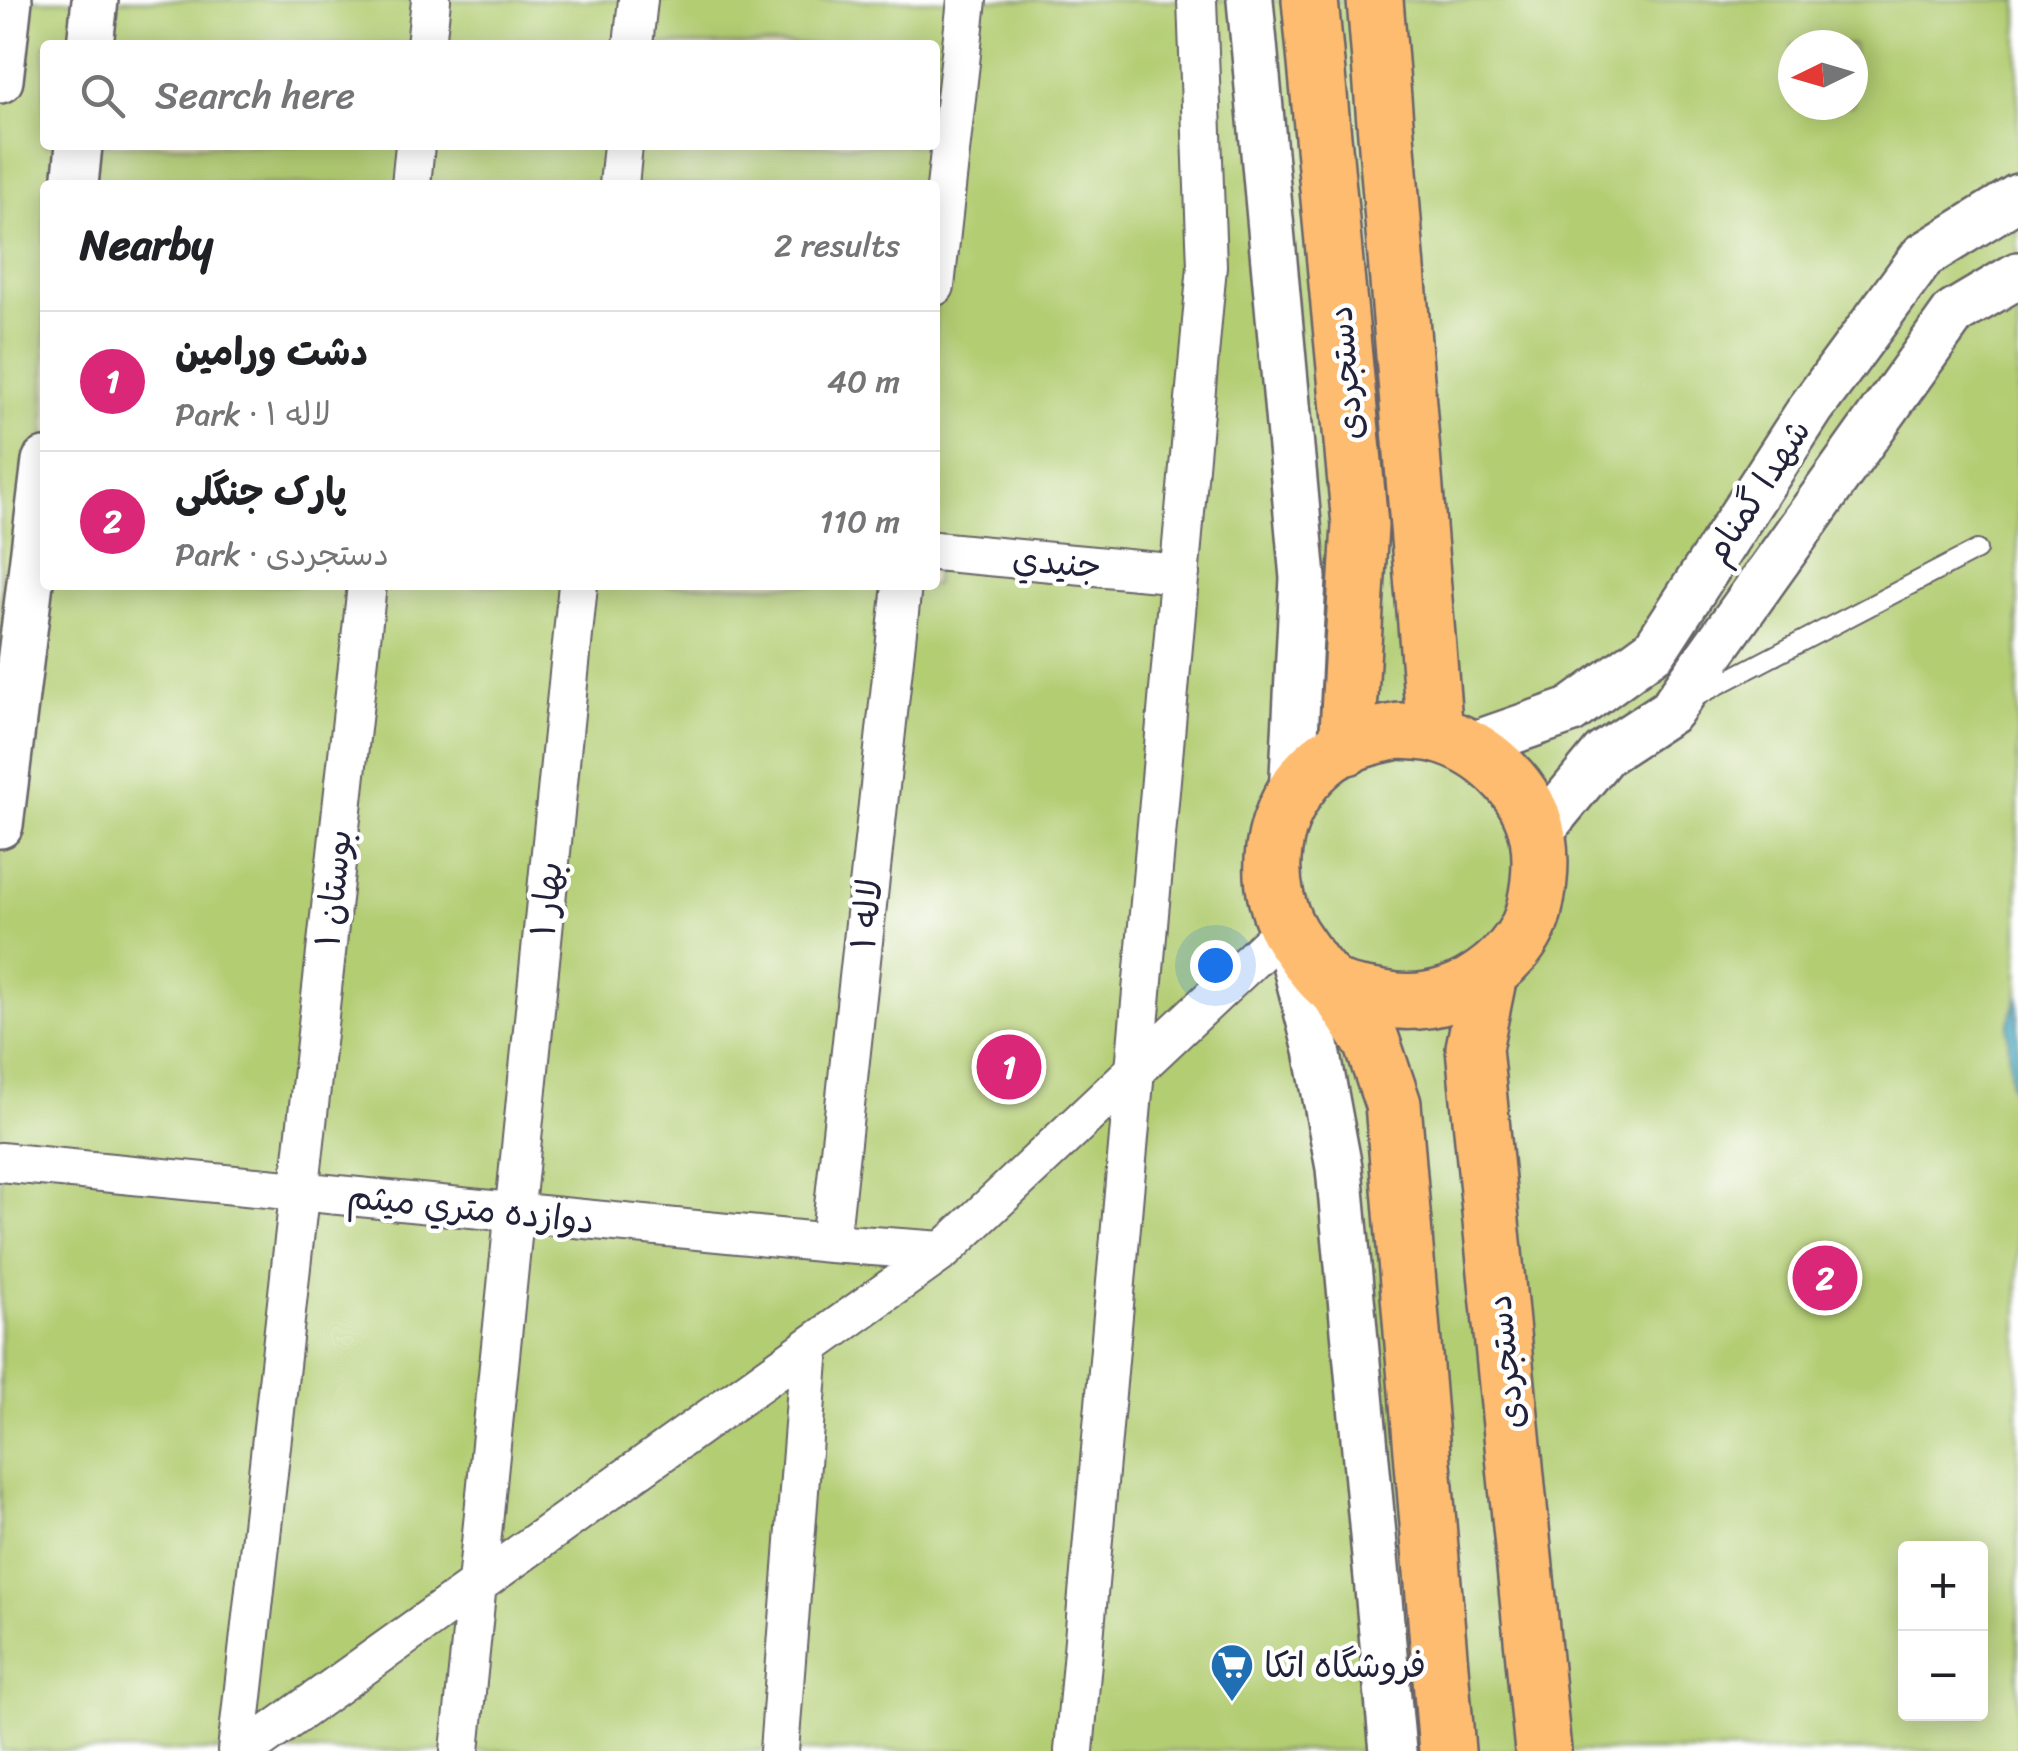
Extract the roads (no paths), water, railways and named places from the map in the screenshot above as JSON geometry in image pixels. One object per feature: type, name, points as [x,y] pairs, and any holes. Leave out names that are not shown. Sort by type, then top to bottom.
[{"type":"main road","name":"دستجردی","points":[[1310,0],[1360,525],[1347,747]]},
{"type":"main road","name":"دستجردی","points":[[1375,0],[1452,740]]},
{"type":"main road","points":[[1337,989],[1398,1002],[1430,1000],[1462,990],[1488,975],[1516,947],[1534,912],[1541,873],[1538,834],[1523,798],[1499,768],[1452,740],[1399,732],[1364,738],[1322,760],[1292,794],[1274,838],[1272,884],[1286,928],[1313,966],[1337,989],[1372,1042],[1393,1104],[1447,1751]]},
{"type":"main road","name":"دستجردی","points":[[1488,975],[1474,1048],[1543,1751]]},
{"type":"street","points":[[0,80],[9,0]]},
{"type":"street","points":[[91,40],[95,0]]},
{"type":"street","points":[[427,40],[432,0]]},
{"type":"street","points":[[634,40],[638,0]]},
{"type":"street","points":[[940,240],[966,0]]},
{"type":"street","points":[[1074,1751],[1208,266],[1197,0]]},
{"type":"street","points":[[1250,0],[1303,578],[1292,794]]},
{"type":"street","points":[[76,180],[78,150]]},
{"type":"street","points":[[412,180],[414,150]]},
{"type":"street","points":[[620,180],[622,150]]},
{"type":"street","name":"شهدا گمنام","points":[[1452,740],[1570,711],[1655,649],[1811,408],[1923,256],[2018,196]]},
{"type":"street","name":"شهدا گمنام","points":[[1538,834],[1604,754],[1670,710],[1954,313],[2018,274]]},
{"type":"street","points":[[0,825],[40,501]]},
{"type":"street","name":"جنيدي","points":[[940,551],[1180,574]]},
{"type":"street","name":"بوستان ۱","points":[[241,1751],[365,590]]},
{"type":"street","name":"بهار ۱","points":[[460,1751],[577,590]]},
{"type":"street","name":"لاله ۱","points":[[830,1243],[901,590]]},
{"type":"street","points":[[241,1751],[943,1252],[1286,928],[1317,1050],[1339,1168],[1393,1751]]},
{"type":"street","name":"دوازده متري میثم","points":[[0,1162],[943,1252]]},
{"type":"street","points":[[779,1751],[810,1347]]},
{"type":"lane","points":[[1670,710],[1977,550]]},
{"type":"water","points":[[2018,995],[2018,1102],[2011,1084],[2008,1027]]},
{"type":"place","name":"دشت ورامین","points":[[1009,1067]]},
{"type":"place","name":"پارک جنگلی","points":[[1825,1278]]},
{"type":"place","name":"فروشگاه اتکا","points":[[1232,1703]]}]
